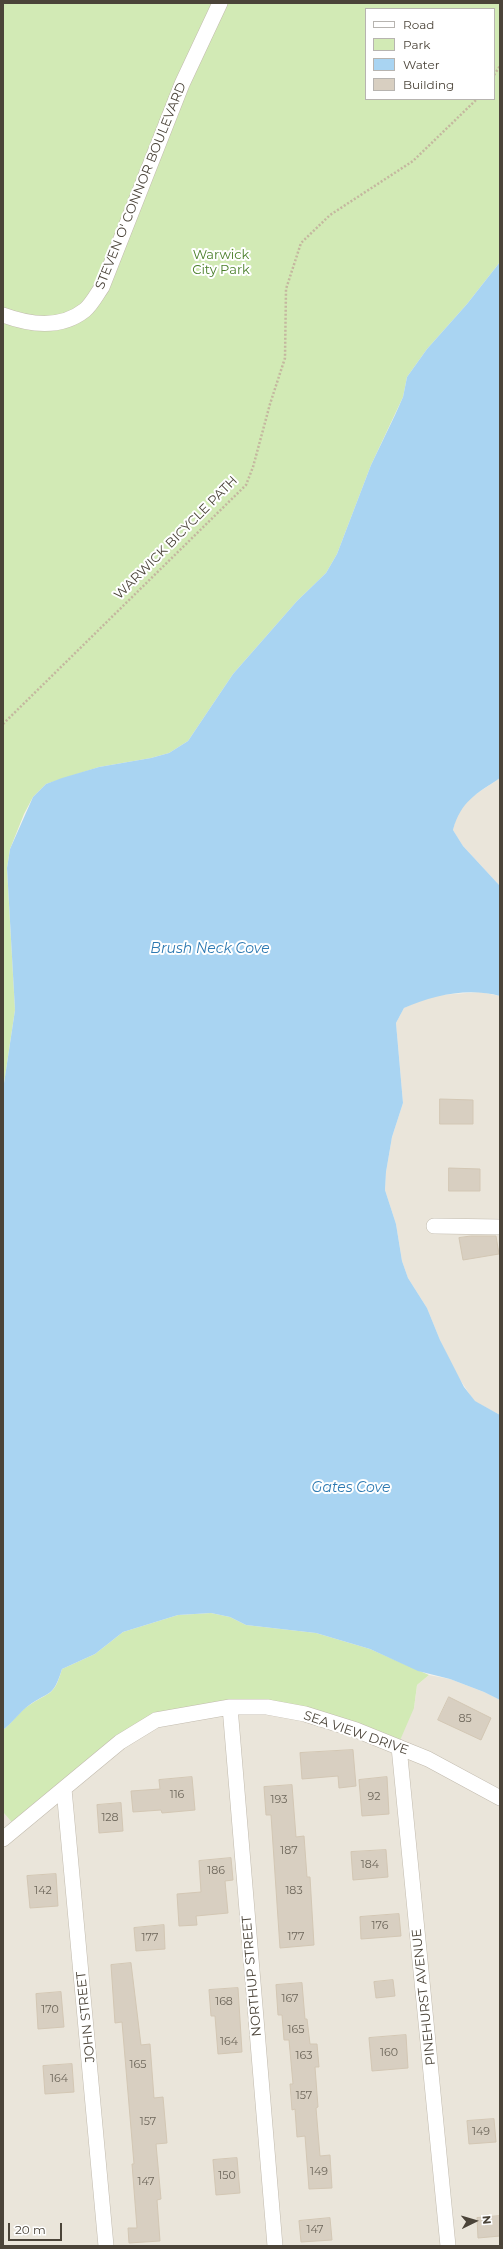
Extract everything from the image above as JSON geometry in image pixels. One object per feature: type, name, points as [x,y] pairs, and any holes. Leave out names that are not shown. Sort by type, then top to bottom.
[{"type":"street","name":"STEVEN O' CONNOR BOULEVARD","points":[[3,315],[19,321],[42,324],[64,321],[86,309],[102,287],[182,84],[220,3]]},
{"type":"street","points":[[434,1226],[500,1226]]},
{"type":"street","name":"SEA VIEW DRIVE","points":[[3,1839],[120,1742],[156,1720],[230,1707],[267,1707],[305,1714],[356,1730],[428,1759],[500,1798]]},
{"type":"street","name":"NORTHUP STREET","points":[[230,1707],[275,2246]]},
{"type":"street","name":"PINEHURST AVENUE","points":[[399,1747],[448,2246]]},
{"type":"street","name":"JOHN STREET","points":[[64,1789],[106,2246]]},
{"type":"path","name":"WARWICK BICYCLE PATH","points":[[3,724],[246,485],[254,467],[270,404],[285,358],[286,289],[301,243],[330,215],[413,161],[476,100]]},
{"type":"shaded area","points":[[500,778],[500,886],[463,846],[453,830],[457,814],[467,800]]},
{"type":"shaded area","points":[[480,992],[500,996],[500,1415],[474,1401],[455,1372],[427,1308],[408,1278],[402,1261],[396,1224],[385,1190],[386,1172],[392,1137],[403,1103],[396,1023],[404,1008],[420,1000],[440,995]]},
{"type":"shaded area","points":[[429,1675],[450,1679],[500,1700],[500,2246],[3,2246],[3,1812],[15,1826],[159,1720],[223,1708],[414,1708],[417,1685]]},
{"type":"green space","name":"Warwick City Park","points":[[3,3],[500,3],[500,262],[467,304],[427,349],[407,377],[403,397],[371,465],[337,554],[326,573],[297,601],[233,674],[188,741],[169,753],[151,758],[99,767],[46,784],[33,797],[24,814],[10,849],[7,868],[15,1010],[3,1090]]},
{"type":"green space","points":[[211,1613],[230,1617],[246,1625],[316,1633],[370,1649],[429,1675],[417,1685],[414,1708],[398,1745],[270,1707],[159,1720],[15,1826],[3,1812],[3,1730],[25,1708],[54,1689],[62,1669],[95,1654],[123,1632],[178,1615]]},
{"type":"water","name":"Brush Neck Cove","points":[[500,262],[500,778],[470,799],[460,812],[453,830],[463,846],[500,886],[500,996],[488,993],[464,992],[427,999],[404,1008],[396,1023],[403,1103],[392,1137],[386,1172],[385,1190],[396,1224],[402,1261],[408,1278],[427,1308],[440,1340],[464,1387],[475,1401],[500,1415],[500,1700],[450,1679],[418,1671],[370,1649],[316,1633],[246,1625],[230,1617],[211,1613],[178,1615],[123,1632],[95,1654],[62,1669],[53,1689],[28,1706],[3,1730],[3,1090],[15,1010],[7,868],[10,849],[33,797],[46,784],[99,767],[151,758],[169,753],[188,741],[233,674],[297,601],[326,573],[337,554],[371,465],[403,397],[407,377],[427,349],[467,304]]},
{"type":"building","points":[[440,1099],[473,1100],[473,1124],[440,1124]]},
{"type":"building","points":[[449,1168],[480,1169],[480,1191],[449,1191]]},
{"type":"building","points":[[471,1236],[496,1236],[499,1254],[463,1260],[459,1238]]},
{"type":"building","points":[[449,1697],[491,1718],[481,1740],[438,1720]]},
{"type":"building","points":[[353,1750],[356,1786],[339,1788],[338,1776],[302,1779],[300,1753]]},
{"type":"building","points":[[192,1777],[195,1810],[162,1813],[161,1810],[133,1812],[131,1791],[160,1789],[159,1780]]},
{"type":"building","points":[[387,1777],[389,1814],[362,1816],[359,1780]]},
{"type":"building","points":[[292,1785],[296,1837],[304,1836],[307,1877],[310,1877],[314,1945],[280,1948],[271,1815],[266,1815],[264,1787]]},
{"type":"building","points":[[121,1803],[123,1831],[99,1833],[97,1805]]},
{"type":"building","points":[[386,1850],[388,1877],[353,1880],[351,1852]]},
{"type":"building","points":[[231,1858],[233,1880],[225,1881],[228,1913],[196,1916],[197,1925],[179,1926],[177,1894],[201,1892],[199,1861]]},
{"type":"building","points":[[56,1874],[58,1906],[30,1908],[27,1876]]},
{"type":"building","points":[[399,1914],[401,1936],[361,1939],[360,1917]]},
{"type":"building","points":[[164,1925],[165,1949],[136,1951],[134,1928]]},
{"type":"building","points":[[131,1963],[141,2045],[150,2044],[154,2098],[163,2097],[167,2143],[156,2144],[161,2199],[157,2200],[160,2241],[129,2243],[128,2228],[137,2228],[132,2164],[134,2164],[122,2022],[115,2023],[111,1965]]},
{"type":"building","points":[[393,1980],[395,1996],[376,1998],[374,1982]]},
{"type":"building","points":[[302,1983],[305,2019],[307,2019],[310,2044],[317,2044],[319,2067],[315,2067],[318,2107],[316,2108],[320,2156],[330,2155],[332,2188],[309,2189],[305,2136],[297,2137],[295,2109],[292,2110],[290,2084],[293,2084],[289,2040],[284,2040],[282,2015],[278,2015],[276,1985]]},
{"type":"building","points":[[238,1988],[242,2052],[218,2054],[215,2016],[211,2016],[209,1990]]},
{"type":"building","points":[[61,1992],[64,2027],[38,2029],[36,1994]]},
{"type":"building","points":[[406,2035],[408,2068],[372,2071],[369,2038]]},
{"type":"building","points":[[72,2064],[74,2092],[45,2094],[43,2066]]},
{"type":"building","points":[[494,2119],[496,2142],[469,2144],[467,2121]]},
{"type":"building","points":[[237,2158],[240,2193],[216,2195],[213,2160]]},
{"type":"building","points":[[500,2216],[500,2236],[478,2238],[477,2218]]},
{"type":"building","points":[[330,2218],[332,2240],[301,2242],[299,2221]]},
{"type":"water label","name":"Gates Cove","points":[[351,1488]]}]
